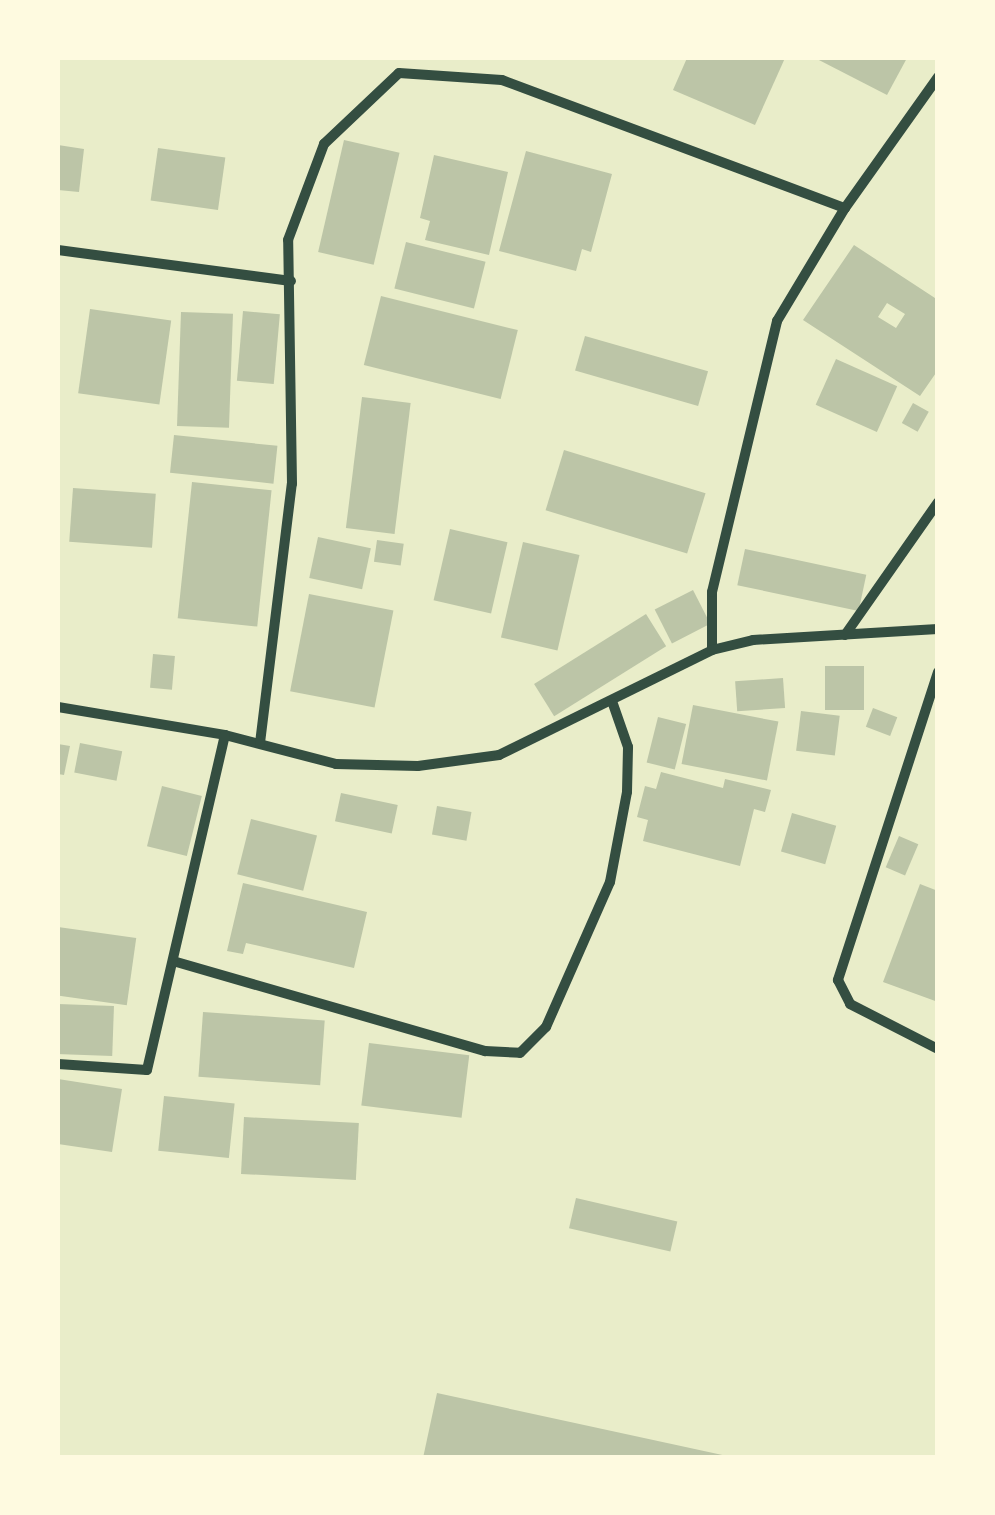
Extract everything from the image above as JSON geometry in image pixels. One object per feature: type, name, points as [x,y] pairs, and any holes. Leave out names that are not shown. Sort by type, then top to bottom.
[{"type":"street","points":[[260,744],[292,484],[288,240],[324,144],[399,74],[502,80],[845,208]]},
{"type":"street","points":[[712,650],[712,592],[777,321],[845,208],[938,77]]},
{"type":"street","points":[[58,250],[290,282]]},
{"type":"street","points":[[845,636],[938,502]]},
{"type":"street","points":[[58,707],[224,735],[336,764],[418,766],[499,755],[613,704],[712,650],[938,629]]},
{"type":"street","points":[[938,672],[838,980],[850,1004],[938,1049]]},
{"type":"street","points":[[174,961],[485,1051],[520,1053],[546,1027],[610,882],[627,792],[628,747],[613,704]]},
{"type":"street","points":[[58,1064],[147,1070],[224,735]]},
{"type":"building","points":[[687,58],[785,58],[755,125],[673,90]]},
{"type":"building","points":[[815,58],[907,58],[887,95]]},
{"type":"building","points":[[344,140],[400,153],[374,265],[318,252]]},
{"type":"building","points":[[58,145],[84,149],[79,192],[58,190]]},
{"type":"building","points":[[158,148],[225,157],[218,210],[151,200]]},
{"type":"building","points":[[526,151],[612,174],[591,252],[582,249],[576,271],[499,251]]},
{"type":"building","points":[[434,155],[508,172],[489,255],[425,240],[430,221],[420,218]]},
{"type":"building","points":[[406,242],[486,262],[474,308],[394,289]]},
{"type":"building","points":[[854,245],[938,300],[938,370],[920,396],[803,320]],"holes":[[[887,303],[905,314],[896,328],[878,317]]]},
{"type":"building","points":[[381,296],[518,330],[501,399],[364,365]]},
{"type":"building","points":[[90,309],[171,320],[159,405],[78,393]]},
{"type":"building","points":[[243,311],[280,314],[274,384],[237,381]]},
{"type":"building","points":[[181,312],[233,314],[229,428],[177,426]]},
{"type":"building","points":[[585,336],[708,371],[698,406],[575,371]]},
{"type":"building","points":[[836,359],[897,386],[877,432],[816,405]]},
{"type":"building","points":[[362,397],[411,403],[395,534],[346,528]]},
{"type":"building","points":[[913,403],[929,412],[918,432],[902,423]]},
{"type":"building","points":[[174,435],[277,446],[273,484],[170,473]]},
{"type":"building","points":[[564,450],[706,493],[687,554],[546,510]]},
{"type":"building","points":[[192,482],[272,490],[257,627],[178,618]]},
{"type":"building","points":[[73,488],[156,494],[152,548],[69,542]]},
{"type":"building","points":[[450,529],[507,542],[491,613],[434,600]]},
{"type":"building","points":[[318,537],[371,548],[362,589],[309,578]]},
{"type":"building","points":[[377,540],[404,544],[401,566],[374,562]]},
{"type":"building","points":[[523,542],[580,555],[557,651],[501,637]]},
{"type":"building","points":[[745,549],[866,575],[859,611],[737,585]]},
{"type":"building","points":[[693,590],[710,624],[672,643],[655,610]]},
{"type":"building","points":[[309,594],[393,610],[375,708],[290,691]]},
{"type":"building","points":[[646,614],[666,646],[554,716],[534,684]]},
{"type":"building","points":[[153,654],[175,656],[172,690],[150,688]]},
{"type":"building","points":[[825,666],[864,666],[864,710],[825,710]]},
{"type":"building","points":[[783,678],[785,708],[737,711],[735,681]]},
{"type":"building","points":[[693,705],[778,722],[767,780],[682,764]]},
{"type":"building","points":[[873,708],[897,717],[890,736],[866,727]]},
{"type":"building","points":[[801,711],[840,716],[835,755],[796,751]]},
{"type":"building","points":[[658,717],[686,724],[675,770],[647,763]]},
{"type":"building","points":[[80,743],[122,751],[116,781],[74,772]]},
{"type":"building","points":[[58,744],[70,746],[64,775],[58,774]]},
{"type":"building","points":[[661,772],[723,788],[725,779],[771,790],[765,812],[754,809],[740,866],[643,841],[648,820],[637,817],[645,786],[656,789]]},
{"type":"building","points":[[162,786],[202,796],[187,856],[147,846]]},
{"type":"building","points":[[341,793],[398,805],[392,833],[335,821]]},
{"type":"building","points":[[437,806],[471,812],[466,841],[432,835]]},
{"type":"building","points":[[792,813],[836,826],[825,864],[781,851]]},
{"type":"building","points":[[251,819],[317,835],[303,891],[237,874]]},
{"type":"building","points":[[899,836],[918,844],[905,876],[886,867]]},
{"type":"building","points":[[243,883],[367,912],[354,968],[246,943],[243,954],[227,951]]},
{"type":"building","points":[[920,884],[938,891],[938,1002],[883,982]]},
{"type":"building","points":[[58,927],[136,938],[127,1005],[58,996]]},
{"type":"building","points":[[58,1004],[114,1006],[112,1056],[58,1054]]},
{"type":"building","points":[[203,1012],[325,1021],[320,1085],[198,1077]]},
{"type":"building","points":[[369,1043],[469,1055],[462,1118],[361,1106]]},
{"type":"building","points":[[58,1079],[122,1089],[112,1152],[58,1144]]},
{"type":"building","points":[[164,1096],[235,1103],[229,1158],[158,1151]]},
{"type":"building","points":[[244,1117],[359,1123],[356,1180],[241,1174]]},
{"type":"building","points":[[576,1198],[677,1221],[670,1252],[569,1228]]},
{"type":"building","points":[[437,1393],[727,1456],[423,1458]]}]
